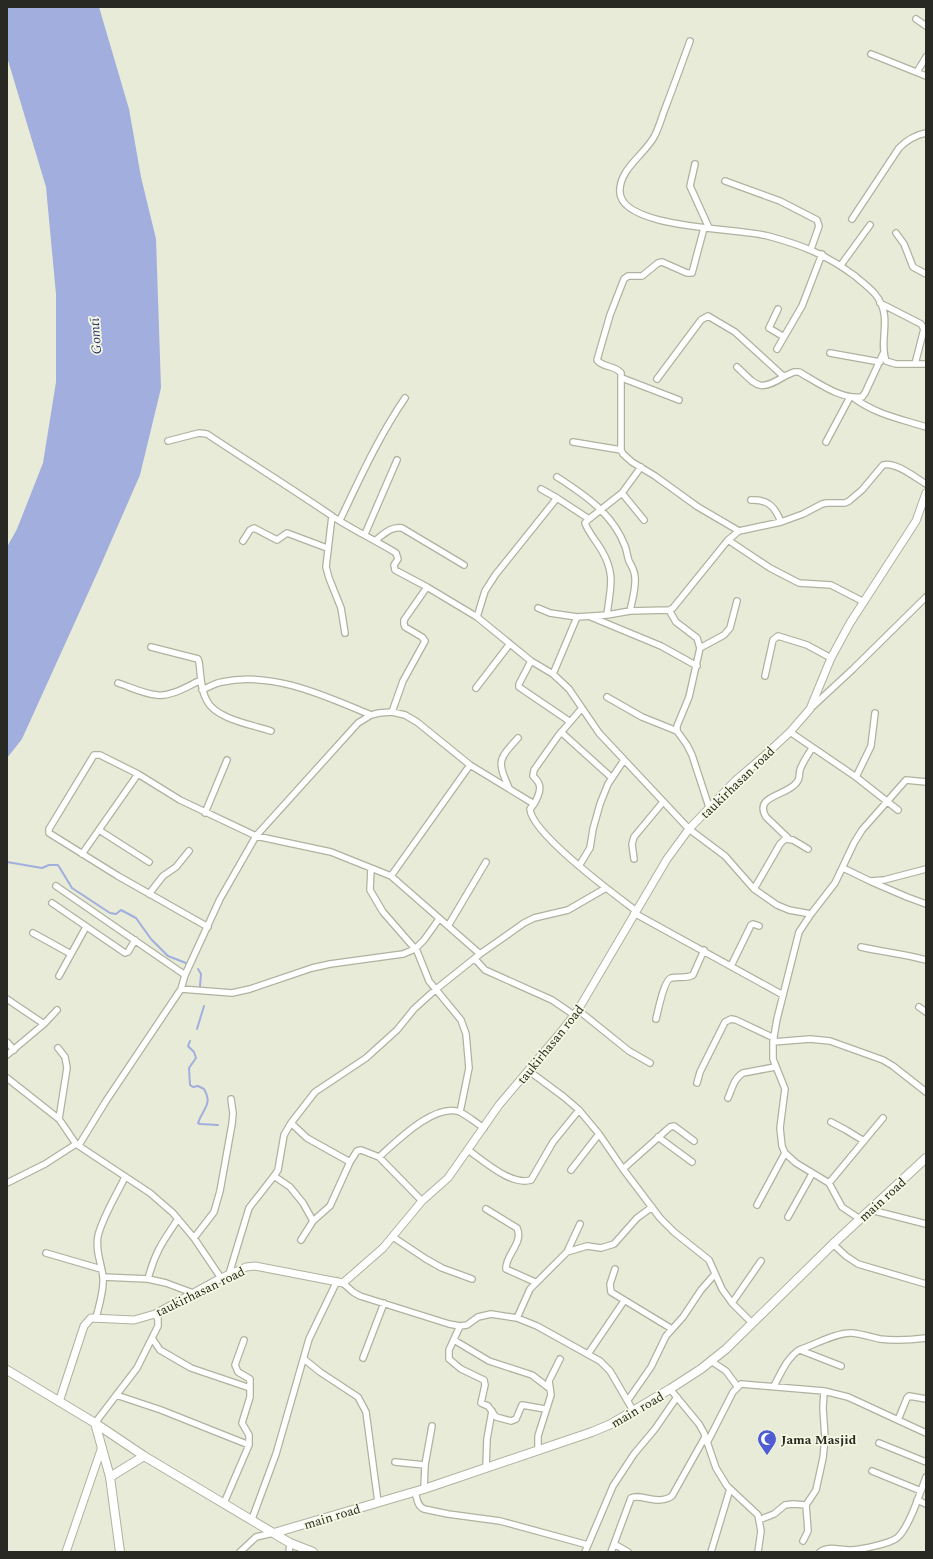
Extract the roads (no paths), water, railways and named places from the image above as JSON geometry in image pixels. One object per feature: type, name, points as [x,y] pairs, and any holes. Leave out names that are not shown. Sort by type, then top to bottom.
[{"type":"main road","name":"main road","points":[[274,1533],[424,1489],[592,1432],[612,1424],[634,1412],[711,1361],[726,1349],[833,1244],[926,1158]]},
{"type":"main road","points":[[7,1370],[95,1423],[144,1456],[290,1543],[313,1552]]},
{"type":"main road","points":[[95,1423],[110,1477],[120,1552]]},
{"type":"main road","points":[[110,1477],[144,1456]]},
{"type":"street","points":[[916,19],[926,26]]},
{"type":"street","points":[[690,41],[654,137],[629,168],[622,183],[620,193],[623,201],[647,217],[667,222],[707,228],[753,232],[822,254],[841,265],[867,285],[876,295],[885,315],[884,354],[886,361],[889,363],[926,364]]},
{"type":"street","points":[[871,54],[926,76]]},
{"type":"street","points":[[916,72],[926,57]]},
{"type":"street","points":[[852,219],[899,148],[906,141],[915,136],[926,133]]},
{"type":"street","points":[[695,164],[690,186],[707,228],[692,273],[687,273],[662,262],[658,263],[642,276],[628,276],[624,279],[610,315],[597,360],[600,364],[618,368],[621,373],[621,450],[626,458],[698,507],[739,531]]},
{"type":"street","points":[[725,180],[780,201],[817,220],[819,226],[811,250]]},
{"type":"street","points":[[841,265],[870,225]]},
{"type":"street","points":[[896,233],[904,244],[913,267],[926,274]]},
{"type":"street","points":[[777,349],[802,306],[822,254]]},
{"type":"street","points":[[880,302],[921,324],[924,329],[915,364]]},
{"type":"street","points":[[778,309],[769,328],[784,337]]},
{"type":"street","points":[[657,379],[701,320],[708,316],[735,332],[782,375],[785,376]]},
{"type":"street","points":[[830,353],[880,362]]},
{"type":"street","points":[[852,398],[862,397],[865,393],[884,354]]},
{"type":"street","points":[[736,367],[753,383],[762,386],[770,385],[785,376],[794,372],[799,372],[875,411],[926,427]]},
{"type":"street","points":[[622,378],[680,400]]},
{"type":"street","points":[[340,520],[372,452],[389,422],[406,398]]},
{"type":"street","points":[[826,442],[852,398]]},
{"type":"street","points":[[168,441],[200,433],[207,434],[253,465],[320,506],[332,516],[376,540],[397,555],[398,559],[394,565],[395,570],[477,617],[509,645],[531,661],[553,674],[569,689],[599,734],[689,829],[725,856],[754,889],[777,906],[811,914]]},
{"type":"street","points":[[573,442],[621,450]]},
{"type":"street","points":[[365,534],[397,460]]},
{"type":"street","points":[[538,608],[550,613],[577,617],[607,615],[630,611],[669,610],[678,604],[687,590],[728,540],[739,531],[781,522],[803,514],[822,504],[844,503],[849,501],[862,490],[883,465],[888,463],[896,466],[926,484]]},
{"type":"street","points":[[607,615],[611,570],[605,556],[585,523],[589,518],[622,493],[641,467]]},
{"type":"street","points":[[557,477],[581,492],[601,509],[624,542],[636,579],[630,611]]},
{"type":"street","points":[[541,489],[589,518]]},
{"type":"street","points":[[622,493],[644,520]]},
{"type":"street","name":"taukirhasan road","points":[[96,1318],[134,1320],[155,1314],[221,1278],[246,1267],[255,1266],[340,1282],[383,1248],[422,1201],[448,1178],[499,1105],[576,1013],[590,992],[606,960],[667,859],[689,829],[708,807],[735,781],[790,732],[810,709],[831,658],[864,602],[916,521],[926,493]]},
{"type":"street","points":[[477,617],[485,591],[496,574],[557,498]]},
{"type":"street","points":[[751,500],[765,501],[777,512],[781,522]]},
{"type":"street","points":[[332,516],[327,548],[326,567],[341,608],[345,633]]},
{"type":"street","points":[[376,540],[390,529],[397,527],[402,528],[464,564]]},
{"type":"street","points":[[242,541],[250,530],[254,528],[277,540],[287,533],[327,548]]},
{"type":"street","points":[[728,540],[770,568],[799,583],[831,586],[864,602]]},
{"type":"street","points":[[392,712],[403,681],[425,641],[422,637],[405,627],[404,620],[427,587]]},
{"type":"street","points":[[810,709],[926,598]]},
{"type":"street","points":[[700,648],[724,635],[730,628],[737,601]]},
{"type":"street","points":[[669,610],[676,622],[697,638],[700,648],[689,697],[677,726],[677,731]]},
{"type":"street","points":[[589,616],[661,646],[697,666]]},
{"type":"street","points":[[553,674],[577,617]]},
{"type":"street","points":[[765,676],[773,640],[778,636],[808,645],[831,658]]},
{"type":"street","points":[[476,688],[509,645]]},
{"type":"street","points":[[152,647],[195,657],[199,662],[202,690],[208,704],[213,709],[225,716],[271,731]]},
{"type":"street","points":[[531,661],[519,684],[519,687],[569,721]]},
{"type":"street","points":[[118,683],[157,695],[165,695],[201,680]]},
{"type":"street","points":[[202,690],[223,682],[261,680],[287,684],[329,697],[371,715]]},
{"type":"street","points":[[607,697],[642,717],[677,731],[692,755],[708,807]]},
{"type":"street","points":[[582,708],[569,721],[534,770],[533,776],[540,788],[530,812],[538,825],[552,841],[579,866],[635,912],[784,995]]},
{"type":"street","points":[[7,1183],[45,1164],[77,1144],[181,989],[185,975],[231,878],[256,836],[358,724],[371,715],[379,713],[392,712],[405,715],[417,722],[470,765],[534,804]]},
{"type":"street","points":[[856,777],[871,746],[875,713]]},
{"type":"street","points":[[561,732],[612,778]]},
{"type":"street","points":[[790,732],[856,777],[898,810]]},
{"type":"street","points":[[510,789],[502,771],[502,759],[504,754],[518,738]]},
{"type":"street","points":[[808,849],[788,838],[766,816],[763,805],[767,800],[791,789],[798,781],[800,769],[812,748]]},
{"type":"street","points":[[208,927],[82,854],[51,835],[49,832],[94,755],[100,755],[138,774],[180,800],[205,813],[256,836],[331,852],[390,876],[480,954]]},
{"type":"street","points":[[205,813],[227,760]]},
{"type":"street","points":[[579,866],[590,848],[593,829],[600,804],[612,778],[624,760]]},
{"type":"street","points":[[390,876],[470,765]]},
{"type":"street","points":[[82,854],[138,774]]},
{"type":"street","points":[[860,1219],[842,1207],[829,1183],[812,1174],[784,1153],[780,1128],[785,1089],[773,1060],[777,1020],[800,932],[811,914],[835,883],[854,843],[862,830],[906,780],[926,782]]},
{"type":"street","points":[[634,859],[632,844],[634,836],[663,802]]},
{"type":"street","points":[[99,830],[149,862]]},
{"type":"street","points":[[754,889],[780,844],[788,838]]},
{"type":"street","points":[[149,894],[163,876],[176,867],[189,851]]},
{"type":"street","points":[[448,926],[486,862]]},
{"type":"street","points":[[843,868],[926,904]]},
{"type":"street","points":[[371,869],[370,890],[383,912],[417,952],[428,981],[461,1020],[466,1034],[468,1068],[460,1112]]},
{"type":"street","points":[[870,881],[884,880],[926,869]]},
{"type":"street","points":[[56,886],[185,975]]},
{"type":"street","points":[[229,1274],[249,1208],[278,1170],[284,1135],[291,1123],[315,1092],[366,1058],[397,1030],[414,1009],[435,990],[480,954],[524,923],[534,918],[568,910],[606,888]]},
{"type":"street","points":[[52,903],[125,953],[128,952],[135,940]]},
{"type":"street","points":[[417,952],[439,919]]},
{"type":"street","points":[[731,966],[751,925],[753,924],[759,926]]},
{"type":"street","points":[[59,976],[86,927]]},
{"type":"street","points":[[33,933],[71,954]]},
{"type":"street","points":[[861,947],[904,954],[926,960]]},
{"type":"street","points":[[656,1019],[667,981],[672,978],[690,977],[693,975],[704,950]]},
{"type":"street","points":[[181,989],[232,993],[250,989],[330,964],[417,952]]},
{"type":"street","points":[[475,959],[485,970],[552,1000],[576,1013],[629,1051],[650,1063]]},
{"type":"street","points":[[7,999],[44,1024]]},
{"type":"street","points":[[919,1007],[926,1012]]},
{"type":"street","points":[[7,1055],[44,1024],[57,1010]]},
{"type":"street","points":[[697,1083],[700,1072],[725,1022],[728,1020],[736,1020],[774,1040],[810,1039],[830,1042],[882,1060],[893,1066],[926,1092]]},
{"type":"street","points":[[7,1042],[14,1050]]},
{"type":"street","points":[[58,1048],[66,1057],[67,1068],[59,1119]]},
{"type":"street","points":[[728,1098],[736,1078],[739,1075],[775,1067]]},
{"type":"street","points":[[529,1071],[579,1110],[599,1134],[622,1168],[660,1218],[674,1232],[709,1260],[722,1289],[732,1303],[752,1323]]},
{"type":"street","points":[[7,1078],[59,1119],[77,1144],[150,1193],[178,1218],[194,1238],[221,1278]]},
{"type":"street","points":[[194,1238],[214,1212],[220,1191],[233,1113],[231,1099]]},
{"type":"street","points":[[468,1150],[504,1175],[516,1181],[525,1182],[531,1180],[553,1142],[579,1110]]},
{"type":"street","points":[[379,1157],[400,1138],[429,1117],[445,1111],[460,1112],[484,1128]]},
{"type":"street","points":[[829,1183],[883,1118]]},
{"type":"street","points":[[831,1122],[864,1141]]},
{"type":"street","points":[[291,1123],[307,1138],[350,1162]]},
{"type":"street","points":[[622,1168],[658,1137],[674,1126],[694,1142]]},
{"type":"street","points":[[571,1170],[599,1134]]},
{"type":"street","points":[[658,1137],[692,1162]]},
{"type":"street","points":[[301,1240],[313,1221],[330,1206],[350,1162],[357,1151],[361,1150],[379,1157],[422,1201]]},
{"type":"street","points":[[757,1205],[784,1153]]},
{"type":"street","points":[[788,1217],[812,1174]]},
{"type":"street","points":[[274,1176],[290,1187],[303,1203],[313,1221]]},
{"type":"street","points":[[59,1402],[84,1326],[91,1318],[96,1318],[103,1284],[103,1276],[97,1246],[98,1235],[125,1177]]},
{"type":"street","points":[[567,1252],[587,1246],[601,1248],[614,1244],[637,1218],[652,1207]]},
{"type":"street","points":[[486,1209],[517,1228],[519,1231],[518,1240],[506,1264],[506,1269],[535,1282]]},
{"type":"street","points":[[871,1210],[926,1224]]},
{"type":"street","points":[[148,1279],[153,1260],[159,1246],[178,1218]]},
{"type":"street","points":[[517,1318],[525,1297],[535,1282],[567,1252],[580,1224]]},
{"type":"street","points":[[393,1236],[426,1259],[442,1268],[472,1279]]},
{"type":"street","points":[[833,1244],[846,1256],[858,1264],[926,1284]]},
{"type":"street","points":[[46,1253],[101,1269]]},
{"type":"street","points":[[732,1303],[761,1261]]},
{"type":"street","points":[[615,1269],[610,1288],[611,1292],[672,1329]]},
{"type":"street","points":[[628,1400],[651,1367],[666,1336],[683,1317],[701,1290],[715,1274]]},
{"type":"street","points":[[103,1276],[148,1279],[166,1283],[193,1293]]},
{"type":"street","points":[[252,1519],[276,1454],[309,1339],[340,1282],[360,1296],[449,1324],[460,1326],[485,1315],[517,1318],[537,1326],[600,1361],[610,1371],[634,1412]]},
{"type":"street","points":[[588,1354],[624,1301]]},
{"type":"street","points":[[363,1358],[384,1303]]},
{"type":"street","points":[[95,1423],[137,1368],[158,1326],[158,1319],[155,1314]]},
{"type":"street","points":[[460,1326],[449,1350],[449,1359],[462,1369],[484,1380],[485,1385],[480,1402],[488,1406],[496,1417],[511,1421],[516,1419],[522,1405],[545,1408]]},
{"type":"street","points":[[774,1386],[789,1360],[799,1350],[843,1334],[852,1333],[881,1339],[900,1340],[926,1338]]},
{"type":"street","points":[[152,1338],[160,1350],[192,1368],[250,1388]]},
{"type":"street","points":[[224,1503],[249,1446],[249,1435],[242,1423],[250,1397],[250,1379],[238,1372],[235,1365],[244,1340]]},
{"type":"street","points":[[454,1340],[489,1361],[532,1375],[549,1388]]},
{"type":"street","points":[[799,1350],[841,1366]]},
{"type":"street","points":[[304,1359],[320,1372],[358,1397],[362,1403],[366,1412],[378,1502]]},
{"type":"street","points":[[538,1450],[538,1436],[545,1408],[551,1395],[549,1381],[560,1359]]},
{"type":"street","points":[[711,1361],[726,1371],[737,1386]]},
{"type":"street","points":[[611,1552],[631,1498],[635,1496],[656,1501],[667,1500],[672,1496],[737,1386],[741,1384],[824,1391],[848,1397],[926,1434]]},
{"type":"street","points":[[670,1389],[699,1424],[716,1468],[727,1486],[753,1509],[760,1520],[761,1531],[758,1552]]},
{"type":"street","points":[[804,1541],[808,1531],[806,1506],[816,1490],[824,1458],[824,1391]]},
{"type":"street","points":[[116,1395],[161,1410],[249,1446]]},
{"type":"street","points":[[898,1420],[909,1396],[926,1400]]},
{"type":"street","points":[[585,1552],[613,1486],[630,1459],[655,1429],[677,1397]]},
{"type":"street","points":[[486,1467],[487,1439],[492,1411]]},
{"type":"street","points":[[424,1489],[425,1465],[432,1426]]},
{"type":"street","points":[[879,1443],[926,1462]]},
{"type":"street","points":[[66,1552],[102,1447]]},
{"type":"street","points":[[395,1462],[425,1465]]},
{"type":"street","points":[[872,1471],[921,1491]]},
{"type":"street","points":[[820,1552],[829,1548],[852,1550],[891,1542],[897,1538],[902,1532],[926,1478]]},
{"type":"street","points":[[710,1552],[730,1489]]},
{"type":"street","points":[[415,1492],[418,1504],[424,1509],[500,1521],[588,1545]]},
{"type":"street","points":[[917,1500],[926,1504]]},
{"type":"street","points":[[760,1520],[774,1514],[785,1505],[793,1504],[806,1506]]},
{"type":"street","points":[[240,1552],[256,1537],[274,1533]]},
{"type":"street","points":[[289,1552],[290,1543]]},
{"type":"street","points":[[614,1544],[628,1552]]},
{"type":"water","name":"Gomtī","points":[[7,7],[99,7],[129,109],[141,177],[156,239],[161,388],[140,475],[22,739],[7,758],[7,547],[17,529],[43,463],[56,382],[56,294],[46,187],[7,57]]},
{"type":"waterway","points":[[7,862],[42,868],[49,865],[58,865],[72,888],[110,913],[116,914],[121,910],[136,918],[151,939],[168,956],[186,963]]},
{"type":"waterway","points":[[198,969],[201,974],[200,986]]},
{"type":"waterway","points":[[197,1029],[204,1006]]},
{"type":"waterway","points":[[190,1041],[188,1046],[194,1052],[196,1058],[189,1068],[190,1085],[193,1087],[198,1086],[204,1089],[208,1099],[198,1123],[218,1125]]},
{"type":"place","name":"Jama Masjid","points":[[767,1456]]}]
